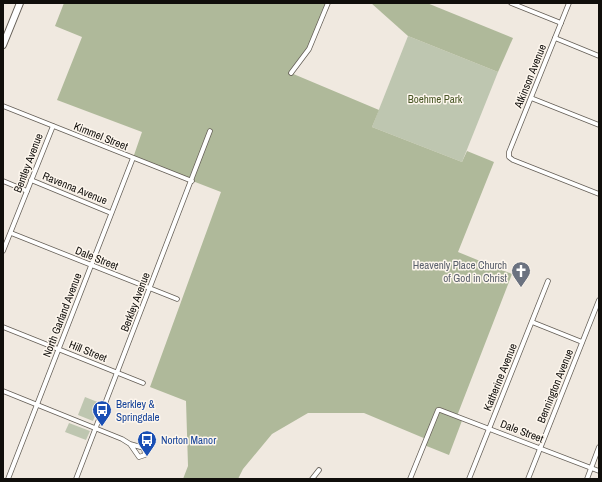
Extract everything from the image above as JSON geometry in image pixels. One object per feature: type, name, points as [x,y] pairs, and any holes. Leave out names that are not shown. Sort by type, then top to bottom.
[{"type":"main road","points":[[3,45],[20,3]]},
{"type":"street","points":[[291,73],[309,49],[328,3]]},
{"type":"street","points":[[511,3],[561,23]]},
{"type":"street","name":"Atkinson Avenue","points":[[569,3],[509,156],[513,160],[599,194]]},
{"type":"street","points":[[555,38],[599,56]]},
{"type":"street","points":[[531,98],[599,125]]},
{"type":"street","name":"Kimmel Street","points":[[3,106],[192,181]]},
{"type":"street","name":"Bentley Avenue","points":[[3,251],[53,126]]},
{"type":"street","name":"Berkley Avenue","points":[[76,479],[210,131]]},
{"type":"street","name":"North Garland Avenue","points":[[8,479],[133,158]]},
{"type":"street","name":"Ravenna Avenue","points":[[31,180],[111,213]]},
{"type":"street","name":"Ravenna Avenue","points":[[3,181],[27,191]]},
{"type":"street","name":"Dale Street","points":[[10,233],[177,299]]},
{"type":"street","name":"Katherine Avenue","points":[[469,479],[548,281]]},
{"type":"street","name":"Bennington Avenue","points":[[528,479],[599,300]]},
{"type":"street","points":[[532,322],[582,342]]},
{"type":"street","name":"Hill Street","points":[[3,327],[143,383]]},
{"type":"street","points":[[3,391],[122,439],[130,444]]},
{"type":"street","name":"Dale Street","points":[[410,479],[438,410],[489,428],[599,471]]},
{"type":"street","points":[[587,479],[599,447]]},
{"type":"street","points":[[312,479],[319,470]]},
{"type":"green space","points":[[64,3],[328,3],[314,38],[291,73],[379,110],[372,127],[462,162],[467,151],[494,162],[458,252],[512,274],[457,416],[463,418],[449,455],[424,445],[426,439],[364,413],[308,413],[272,434],[243,469],[238,479],[183,479],[188,466],[186,401],[150,387],[221,192],[133,158],[142,132],[57,100],[82,37],[55,26]]},
{"type":"green space","points":[[371,3],[427,3],[513,38],[498,72],[408,36]]},
{"type":"green space","name":"Boehme Park","points":[[408,36],[498,72],[462,162],[372,127]]},
{"type":"green space","points":[[85,397],[100,403],[93,421],[78,415]]},
{"type":"green space","points":[[69,423],[90,431],[86,440],[65,432]]},
{"type":"place","name":"Heavenly Place Church of God in Christ","points":[[521,288]]},
{"type":"place","name":"Berkley & Springdale","points":[[102,427]]},
{"type":"place","name":"Norton Manor","points":[[147,457]]}]
